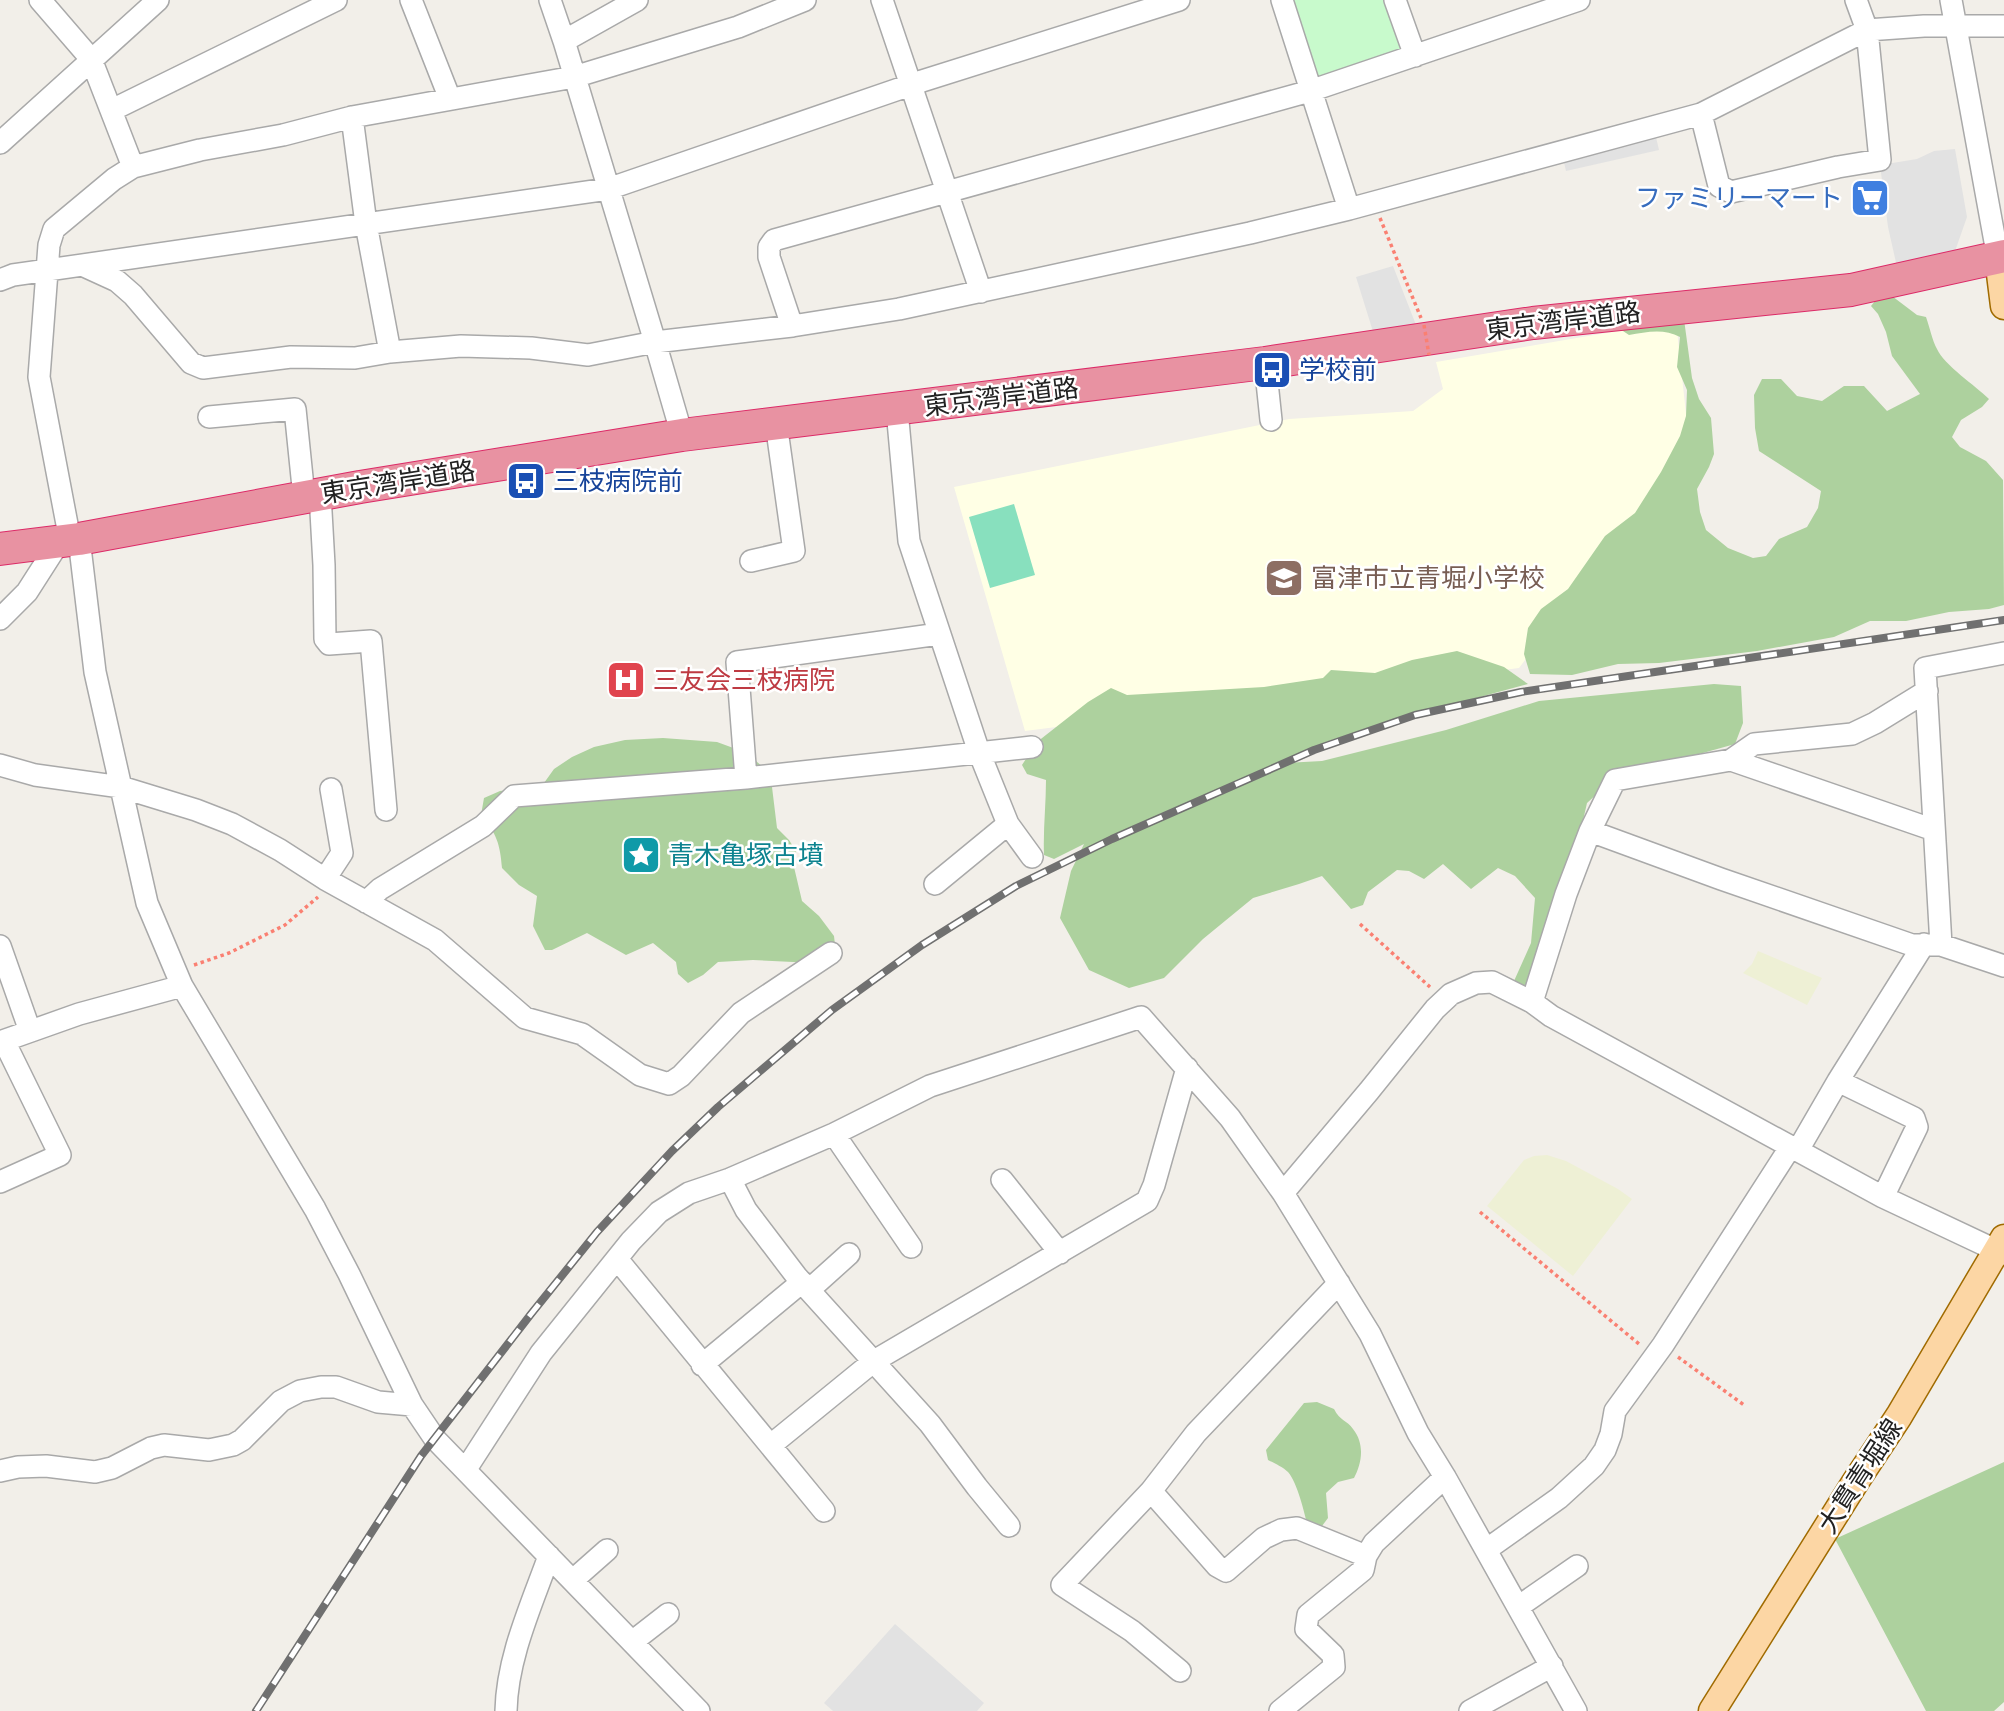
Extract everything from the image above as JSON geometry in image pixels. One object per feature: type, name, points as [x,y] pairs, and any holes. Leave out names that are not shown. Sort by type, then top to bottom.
[{"type":"highway","name":"東京湾岸道路","points":[[0,549],[69,541],[312,496],[682,435],[1265,363],[1533,323],[1851,290],[2001,257]]},
{"type":"main road","points":[[2001,257],[2004,306]]},
{"type":"main road","name":"大貫青堀線","points":[[1712,1711],[2002,1248]]},
{"type":"street","points":[[40,0],[91,58],[133,167]]},
{"type":"street","points":[[0,143],[158,0]]},
{"type":"street","points":[[112,110],[337,0]]},
{"type":"street","points":[[411,0],[450,99]]},
{"type":"street","points":[[550,0],[682,435]]},
{"type":"street","points":[[564,41],[637,0]]},
{"type":"street","points":[[699,1711],[435,1438],[412,1405],[315,1209],[179,979],[147,903],[95,672],[39,377],[49,245],[54,229],[114,179],[133,167],[200,150],[283,135],[352,117],[574,77],[737,27],[805,0]]},
{"type":"street","points":[[882,0],[981,292]]},
{"type":"street","points":[[0,281],[13,275],[608,189],[911,85],[1179,0]]},
{"type":"street","points":[[1282,0],[1349,209]]},
{"type":"street","points":[[1395,0],[1415,56]]},
{"type":"street","points":[[792,326],[769,257],[769,247],[774,240],[1310,91],[1580,0]]},
{"type":"street","points":[[1701,114],[1718,186],[1731,192],[1880,160],[1867,30],[1856,0]]},
{"type":"street","points":[[1951,0],[2001,257]]},
{"type":"street","points":[[82,265],[117,281],[134,295],[191,363],[203,368],[291,357],[355,358],[461,346],[531,348],[588,355],[655,342],[792,326],[899,309],[1250,233],[1701,114],[1867,30],[2004,26]]},
{"type":"street","points":[[352,117],[366,224],[390,352]]},
{"type":"street","points":[[1265,363],[1271,420]]},
{"type":"street","points":[[209,417],[295,409],[324,565],[324,639],[329,644],[371,641],[386,810]]},
{"type":"street","points":[[897,410],[909,541],[979,752],[1009,824],[1032,857]]},
{"type":"street","points":[[751,561],[794,551],[776,423]]},
{"type":"street","points":[[0,619],[27,592],[69,541]]},
{"type":"street","points":[[746,778],[737,662],[939,634]]},
{"type":"street","points":[[1486,1550],[1559,1498],[1605,1451],[1615,1411],[1933,944],[1934,830],[1925,668],[2004,653]]},
{"type":"street","points":[[1532,1002],[1566,894],[1590,831],[1615,779],[1731,760],[1754,744],[1852,734],[1927,691]]},
{"type":"street","points":[[366,902],[380,889],[483,826],[514,796],[746,778],[1032,747]]},
{"type":"street","points":[[1731,760],[1934,830]]},
{"type":"street","points":[[0,765],[35,775],[121,787],[232,824],[435,940],[525,1018],[582,1034],[640,1075],[669,1083],[681,1076],[741,1013],[831,953]]},
{"type":"street","points":[[329,881],[342,853],[331,789]]},
{"type":"street","points":[[935,884],[1009,824]]},
{"type":"street","points":[[1590,831],[1912,945],[1933,944],[2004,966]]},
{"type":"street","points":[[0,946],[30,1031]]},
{"type":"street","points":[[0,1182],[60,1154],[2,1041],[179,979]]},
{"type":"street","points":[[1283,1193],[1445,1000],[1451,994],[1476,983],[1492,982],[1883,1197],[2002,1248]]},
{"type":"street","points":[[466,1469],[541,1353],[631,1241],[659,1212],[689,1193],[730,1179],[834,1134],[930,1086],[1141,1017],[1230,1118],[1283,1193],[1370,1334],[1418,1433],[1446,1477],[1576,1711]]},
{"type":"street","points":[[771,1445],[874,1361],[1147,1201],[1187,1068]]},
{"type":"street","points":[[1838,1081],[1914,1118],[1917,1128],[1883,1197]]},
{"type":"street","points":[[834,1134],[911,1247]]},
{"type":"street","points":[[730,1179],[746,1210],[806,1286],[930,1424],[1009,1527]]},
{"type":"street","points":[[1002,1180],[1060,1253]]},
{"type":"street","points":[[702,1365],[849,1254]]},
{"type":"street","points":[[617,1259],[824,1511]]},
{"type":"street","points":[[1180,1671],[1132,1631],[1062,1585],[1151,1491],[1196,1433],[1339,1283]]},
{"type":"street","points":[[0,1471],[18,1466],[46,1466],[95,1472],[112,1468],[151,1448],[164,1445],[209,1450],[233,1445],[242,1440],[281,1401],[300,1391],[321,1387],[336,1387],[378,1402],[412,1405]]},
{"type":"street","points":[[1280,1711],[1334,1667],[1333,1655],[1306,1629],[1308,1615],[1363,1570],[1366,1556],[1374,1544],[1446,1477]]},
{"type":"street","points":[[1151,1491],[1217,1566],[1226,1571],[1264,1538],[1281,1530],[1297,1528],[1366,1556]]},
{"type":"street","points":[[573,1580],[607,1550]]},
{"type":"street","points":[[506,1711],[506,1696],[515,1652],[549,1556]]},
{"type":"street","points":[[1518,1607],[1577,1566]]},
{"type":"street","points":[[632,1642],[668,1614]]},
{"type":"street","points":[[1470,1711],[1552,1666]]},
{"type":"path","points":[[1377,209],[1424,325],[1429,355]]},
{"type":"path","points":[[179,979],[285,925],[329,881]]},
{"type":"path","points":[[1360,924],[1445,1000]]},
{"type":"path","points":[[1480,1212],[1658,1351],[1744,1405]]},
{"type":"shaded area","points":[[1655,133],[1659,150],[1566,171],[1562,154]]},
{"type":"shaded area","points":[[1955,149],[1967,217],[1954,254],[1897,267],[1888,227],[1880,165],[1917,159],[1934,151]]},
{"type":"shaded area","points":[[1393,266],[1418,330],[1375,338],[1356,277]]},
{"type":"shaded area","name":"富津市立青堀小学校","points":[[1676,321],[1689,442],[1519,668],[1025,731],[954,487],[1289,419],[1413,411],[1443,389],[1436,362]]},
{"type":"shaded area","points":[[1758,951],[1822,978],[1807,1005],[1743,973],[1752,964]]},
{"type":"shaded area","points":[[1547,1155],[1566,1161],[1632,1199],[1573,1276],[1487,1206],[1524,1160]]},
{"type":"shaded area","points":[[895,1624],[984,1703],[977,1711],[833,1711],[824,1703]]},
{"type":"green space","points":[[1289,0],[1387,0],[1404,45],[1400,51],[1320,79],[1311,72]]},
{"type":"green space","points":[[1884,290],[1917,315],[1926,317],[1941,355],[1989,399],[1982,407],[1961,420],[1952,437],[1960,447],[1986,461],[2003,480],[2004,605],[1906,621],[1870,621],[1834,637],[1757,651],[1659,663],[1618,664],[1572,675],[1530,674],[1524,654],[1528,628],[1541,609],[1568,589],[1605,536],[1635,513],[1680,436],[1686,416],[1687,390],[1677,367],[1680,337],[1661,332],[1629,335],[1617,327],[1683,312],[1692,378],[1699,399],[1711,418],[1714,454],[1697,489],[1700,512],[1706,530],[1728,548],[1753,558],[1766,556],[1779,539],[1807,527],[1818,508],[1821,491],[1759,451],[1754,395],[1762,379],[1781,379],[1797,396],[1822,401],[1844,386],[1864,386],[1887,411],[1920,394],[1892,356],[1886,332],[1871,306]]},
{"type":"green space","points":[[1014,504],[1035,575],[990,588],[969,517]]},
{"type":"green space","points":[[1457,651],[1504,667],[1528,684],[1384,723],[1326,742],[1285,763],[1322,761],[1446,730],[1539,701],[1714,684],[1741,686],[1743,723],[1735,744],[1685,758],[1645,764],[1613,779],[1587,803],[1574,860],[1535,987],[1520,990],[1514,981],[1531,943],[1535,898],[1515,876],[1498,868],[1471,889],[1443,864],[1424,879],[1409,871],[1397,870],[1368,892],[1363,905],[1351,909],[1322,876],[1253,898],[1203,939],[1164,978],[1129,988],[1089,970],[1060,918],[1071,871],[1084,844],[1054,859],[1044,855],[1046,780],[1027,774],[1022,765],[1037,742],[1088,702],[1111,688],[1127,695],[1264,687],[1323,678],[1331,670],[1375,673],[1412,660]]},
{"type":"green space","points":[[663,738],[717,742],[747,753],[765,769],[772,787],[777,828],[796,851],[794,867],[802,901],[819,916],[834,936],[836,954],[814,963],[753,960],[718,962],[688,983],[678,974],[676,962],[653,943],[626,955],[587,933],[552,950],[545,950],[533,926],[537,896],[519,885],[502,868],[497,840],[481,815],[484,798],[500,791],[544,783],[554,769],[594,747],[625,740]]},
{"type":"green space","points":[[1317,1402],[1334,1409],[1351,1426],[1361,1447],[1359,1466],[1354,1478],[1338,1482],[1326,1493],[1328,1518],[1319,1530],[1308,1527],[1292,1477],[1284,1468],[1268,1460],[1266,1450],[1304,1403]]},
{"type":"green space","points":[[2004,1462],[2004,1702],[1994,1711],[1926,1711],[1835,1539]]},
{"type":"railway","points":[[256,1711],[421,1456],[597,1232],[672,1151],[718,1107],[832,1010],[922,945],[1016,886],[1112,839],[1314,750],[1415,715],[1521,692],[2004,620]]},
{"type":"place","name":"ファミリーマート","points":[[1870,198]]},
{"type":"place","name":"学校前","points":[[1272,370]]},
{"type":"place","name":"三枝病院前","points":[[526,481]]},
{"type":"place","name":"富津市立青堀小学校","points":[[1284,578]]},
{"type":"place","name":"三友会三枝病院","points":[[626,680]]},
{"type":"place","name":"青木亀塚古墳","points":[[641,855]]}]
